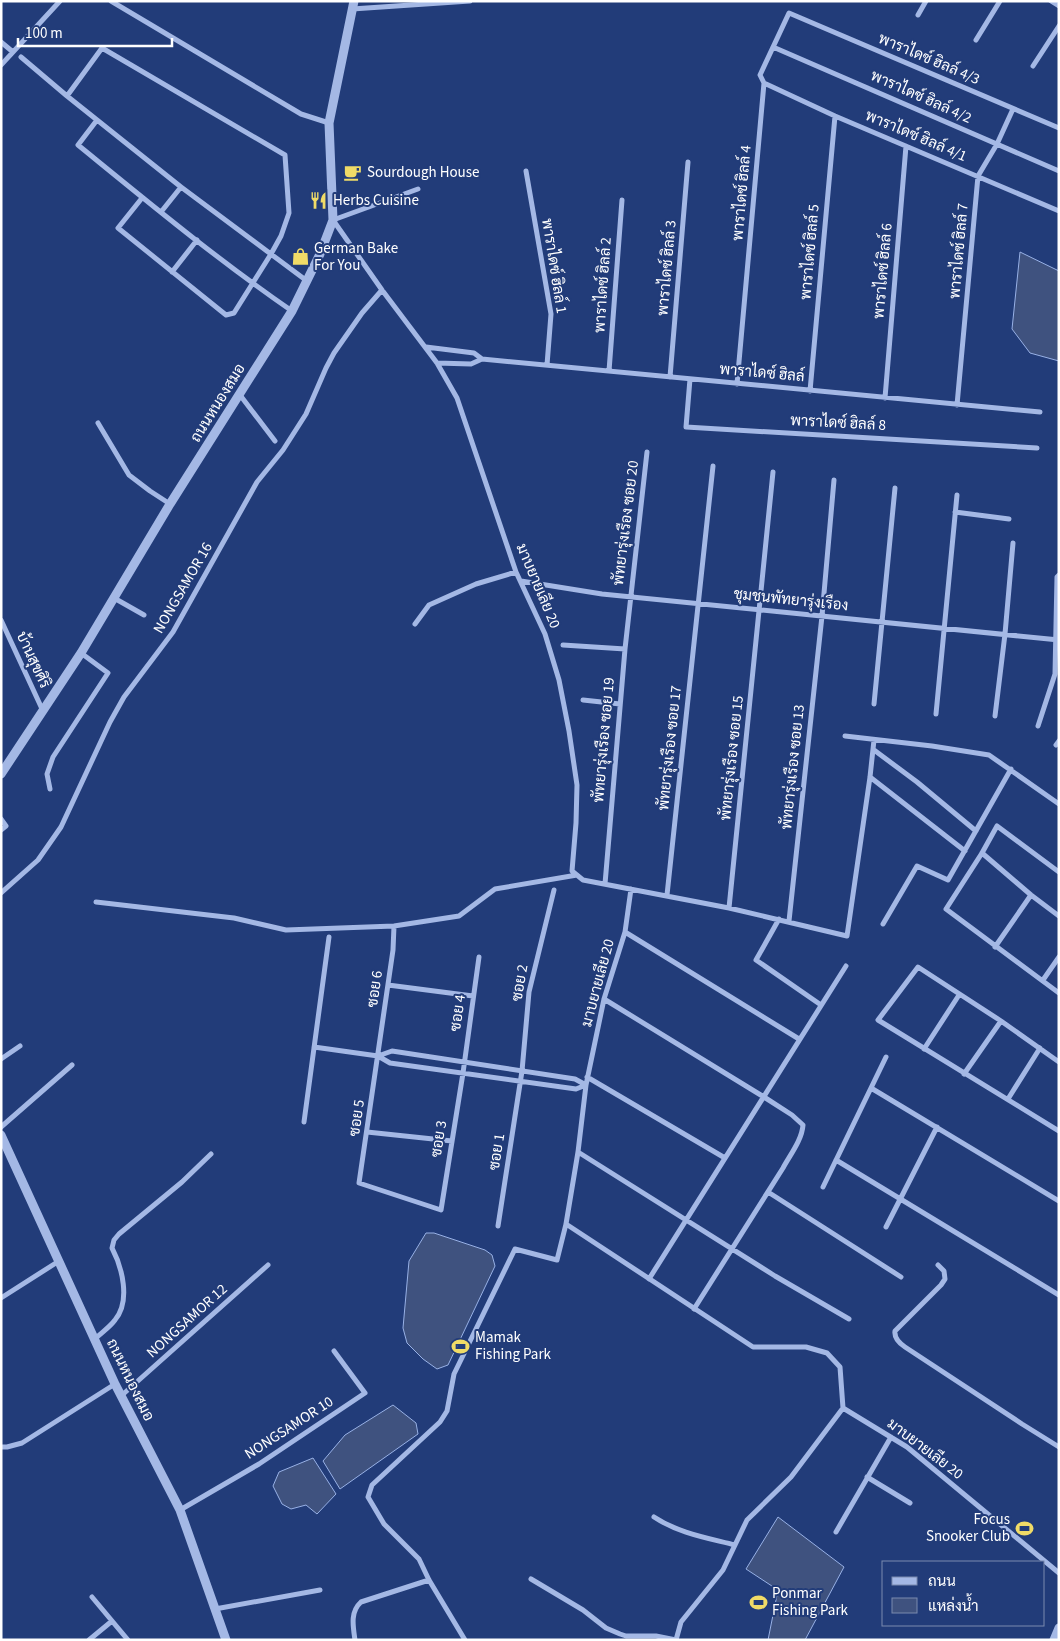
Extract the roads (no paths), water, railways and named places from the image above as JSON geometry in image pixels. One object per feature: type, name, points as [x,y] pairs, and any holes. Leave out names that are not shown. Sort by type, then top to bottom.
[{"type":"street","points":[[1,65],[60,1]]},
{"type":"street","points":[[111,1],[300,114],[329,123]]},
{"type":"street","points":[[353,5],[470,1]]},
{"type":"street","points":[[918,14],[926,1]]},
{"type":"street","points":[[976,40],[1000,1]]},
{"type":"street","points":[[1051,1],[1059,6]]},
{"type":"street","name":"ถนนหนองสมอ","points":[[1,774],[81,652],[170,504],[292,311],[307,281],[334,220],[329,123],[353,5]]},
{"type":"street","name":"พาราไดซ์ ฮิลล์ 4","points":[[737,384],[764,83],[760,76],[790,13]]},
{"type":"street","name":"พาราไดซ์ ฮิลล์ 4/3","points":[[790,13],[1059,128]]},
{"type":"street","points":[[1033,66],[1059,26]]},
{"type":"street","points":[[1,42],[13,52]]},
{"type":"street","name":"พาราไดซ์ ฮิลล์ 4/2","points":[[773,47],[1059,171]]},
{"type":"street","points":[[67,96],[102,48],[285,155],[289,213],[281,236],[234,314],[226,315],[118,228],[142,198]]},
{"type":"street","points":[[21,57],[181,186],[307,281]]},
{"type":"street","name":"พาราไดซ์ ฮิลล์ 4/1","points":[[764,83],[835,116],[1059,211]]},
{"type":"street","name":"พาราไดซ์ ฮิลล์ 7","points":[[957,405],[978,176],[997,144],[1013,109]]},
{"type":"street","name":"พาราไดซ์ ฮิลล์ 5","points":[[810,391],[835,116]]},
{"type":"street","points":[[97,120],[78,145],[142,198],[253,284],[292,311]]},
{"type":"street","name":"พาราไดซ์ ฮิลล์ 6","points":[[885,398],[906,146]]},
{"type":"street","name":"พาราไดซ์ ฮิลล์ 3","points":[[670,377],[688,162]]},
{"type":"street","name":"พาราไดซ์ ฮิลล์ 1","points":[[526,171],[551,314],[547,365]]},
{"type":"street","points":[[161,212],[181,186]]},
{"type":"street","points":[[334,220],[418,189]]},
{"type":"street","name":"พาราไดซ์ ฮิลล์ 2","points":[[609,371],[622,200]]},
{"type":"street","name":"มาบยายเลีย 20","points":[[334,220],[382,290],[437,363],[458,402],[516,572],[545,634],[559,680],[577,784],[572,864],[572,871],[576,876]]},
{"type":"street","points":[[172,272],[197,240]]},
{"type":"street","name":"NONGSAMOR 16","points":[[1,893],[38,860],[61,827],[110,722],[124,697],[173,632],[257,482],[283,450],[306,414],[334,353],[362,313],[382,290]]},
{"type":"street","name":"พาราไดซ์ ฮิลล์","points":[[426,347],[474,353],[482,359]]},
{"type":"street","name":"พาราไดซ์ ฮิลล์","points":[[437,363],[471,364],[482,359],[1040,412]]},
{"type":"street","name":"พาราไดซ์ ฮิลล์ 8","points":[[690,379],[686,427],[1037,448]]},
{"type":"street","points":[[240,394],[275,441]]},
{"type":"street","points":[[98,423],[130,475],[170,504]]},
{"type":"street","name":"พัทยารุ่งเรือง ซอย 20","points":[[630,597],[648,452]]},
{"type":"street","name":"พัทยารุ่งเรือง ซอย 17","points":[[667,895],[713,466]]},
{"type":"street","name":"พัทยารุ่งเรือง ซอย 15","points":[[729,908],[773,472]]},
{"type":"street","name":"พัทยารุ่งเรือง ซอย 13","points":[[789,921],[822,616],[834,480]]},
{"type":"street","points":[[874,704],[895,488]]},
{"type":"street","points":[[936,714],[956,495]]},
{"type":"street","points":[[955,512],[1009,519]]},
{"type":"street","points":[[995,716],[1013,543]]},
{"type":"street","points":[[415,624],[429,605],[476,584],[516,572]]},
{"type":"street","points":[[1038,726],[1054,674],[1058,640],[1057,578],[1059,575]]},
{"type":"street","name":"ชุมชนพัทยารุ่งเรือง","points":[[521,582],[602,594],[1058,640]]},
{"type":"street","name":"พัทยารุ่งเรือง ซอย 19","points":[[605,884],[630,597]]},
{"type":"street","points":[[114,598],[144,615]]},
{"type":"street","name":"บ้านสุขศิริ","points":[[1,620],[43,711]]},
{"type":"street","points":[[563,645],[625,649]]},
{"type":"street","points":[[50,789],[47,774],[53,757],[108,673],[81,652]]},
{"type":"street","points":[[583,700],[620,704]]},
{"type":"street","points":[[845,736],[989,755],[1059,804]]},
{"type":"street","points":[[96,902],[234,918],[286,930],[394,926],[459,916],[495,890],[576,876],[583,880],[729,908],[847,936],[874,740]]},
{"type":"street","points":[[874,750],[917,782],[976,831]]},
{"type":"street","points":[[882,924],[918,866],[948,880],[1011,769]]},
{"type":"street","points":[[870,777],[965,851]]},
{"type":"street","points":[[1,819],[6,826],[1,830]]},
{"type":"street","points":[[1059,872],[997,826],[946,909],[1059,993]]},
{"type":"street","points":[[982,853],[1059,916]]},
{"type":"street","name":"มาบยายเลีย 20","points":[[429,1580],[419,1559],[384,1524],[368,1497],[372,1485],[440,1422],[447,1411],[454,1374],[515,1248],[557,1260],[566,1224],[578,1152],[586,1085],[604,999],[625,932],[630,889]]},
{"type":"street","name":"ซอย 2","points":[[521,1082],[529,992],[554,890]]},
{"type":"street","points":[[995,947],[1031,895]]},
{"type":"street","points":[[780,919],[756,960],[821,1005]]},
{"type":"street","name":"ซอย 6","points":[[378,1056],[394,926]]},
{"type":"street","points":[[625,932],[799,1039]]},
{"type":"street","points":[[304,1122],[329,937]]},
{"type":"street","name":"ซอย 4","points":[[463,1073],[479,957]]},
{"type":"street","points":[[1043,980],[1059,957]]},
{"type":"street","points":[[649,1279],[846,966]]},
{"type":"street","points":[[1059,1062],[1001,1021],[918,967],[878,1020],[1059,1131]]},
{"type":"street","points":[[388,985],[473,996]]},
{"type":"street","points":[[924,1049],[959,994]]},
{"type":"street","points":[[604,999],[764,1097],[792,1115],[803,1125],[796,1144],[768,1192],[694,1309]]},
{"type":"street","points":[[964,1074],[1001,1021]]},
{"type":"street","points":[[1,1059],[20,1046]]},
{"type":"street","points":[[314,1047],[378,1056],[390,1063],[521,1082],[576,1089],[586,1085]]},
{"type":"street","points":[[1008,1099],[1040,1048]]},
{"type":"street","points":[[378,1056],[392,1051],[575,1079],[586,1085]]},
{"type":"street","name":"ซอย 5","points":[[378,1056],[359,1183],[441,1210]]},
{"type":"street","points":[[823,1187],[886,1057]]},
{"type":"street","points":[[1,1127],[72,1065]]},
{"type":"street","name":"ซอย 3","points":[[441,1210],[463,1073]]},
{"type":"street","points":[[588,1077],[725,1158]]},
{"type":"street","name":"ซอย 1","points":[[498,1226],[521,1082]]},
{"type":"street","points":[[871,1088],[1059,1201]]},
{"type":"street","points":[[886,1227],[902,1199],[937,1127]]},
{"type":"street","points":[[367,1132],[452,1141]]},
{"type":"street","name":"ถนนหนองสมอ","points":[[1,1136],[115,1384],[180,1510],[226,1640]]},
{"type":"street","points":[[578,1152],[775,1276],[849,1319]]},
{"type":"street","points":[[95,1339],[116,1320],[123,1300],[123,1274],[112,1248],[114,1240],[182,1182],[211,1154]]},
{"type":"street","points":[[836,1160],[1059,1295]]},
{"type":"street","points":[[768,1192],[901,1277]]},
{"type":"street","points":[[531,1580],[583,1610],[606,1628],[620,1634],[626,1636],[656,1636],[676,1640],[681,1622],[723,1570],[747,1520],[791,1477],[843,1408],[840,1367],[827,1353],[806,1347],[753,1347],[566,1224]]},
{"type":"street","points":[[1,1298],[60,1261]]},
{"type":"street","name":"NONGSAMOR 12","points":[[121,1396],[268,1265]]},
{"type":"street","points":[[938,1265],[944,1271],[945,1279],[895,1330],[894,1336],[899,1343],[1022,1424],[1059,1446]]},
{"type":"street","name":"NONGSAMOR 10","points":[[180,1510],[259,1464],[365,1393],[334,1351]]},
{"type":"street","points":[[1,1447],[22,1442],[115,1384]]},
{"type":"street","name":"มาบยายเลีย 20","points":[[843,1408],[907,1447],[1043,1561]]},
{"type":"street","points":[[836,1532],[891,1437]]},
{"type":"street","points":[[868,1478],[910,1503]]},
{"type":"street","points":[[654,1517],[682,1531],[735,1545]]},
{"type":"street","name":"มาบยายเลีย 20","points":[[1045,1562],[1059,1574]]},
{"type":"street","points":[[355,1640],[353,1617],[356,1607],[361,1602],[429,1580],[465,1640]]},
{"type":"street","points":[[215,1609],[320,1590]]},
{"type":"street","points":[[92,1597],[128,1640]]},
{"type":"street","points":[[89,1640],[112,1621]]},
{"type":"street","points":[[1054,1640],[1059,1628]]},
{"type":"water","points":[[1020,252],[1059,271],[1059,361],[1030,353],[1012,329]]},
{"type":"water","points":[[426,1233],[434,1233],[485,1250],[492,1255],[495,1266],[448,1365],[437,1369],[423,1359],[407,1343],[403,1328],[409,1261]]},
{"type":"water","points":[[393,1405],[416,1423],[418,1434],[340,1489],[323,1461],[345,1435]]},
{"type":"water","points":[[313,1458],[336,1494],[317,1514],[306,1505],[291,1509],[282,1504],[273,1486],[279,1472]]},
{"type":"water","points":[[778,1517],[844,1567],[805,1640],[768,1640],[778,1590],[746,1569]]},
{"type":"place","name":"Sourdough House","points":[[353,172]]},
{"type":"place","name":"Herbs Cuisine","points":[[319,200]]},
{"type":"place","name":"German Bake For You","points":[[300,257]]},
{"type":"place","name":"Mamak Fishing Park","points":[[461,1346]]},
{"type":"place","name":"Focus Snooker Club","points":[[1024,1528]]},
{"type":"place","name":"Ponmar Fishing Park","points":[[758,1602]]}]
